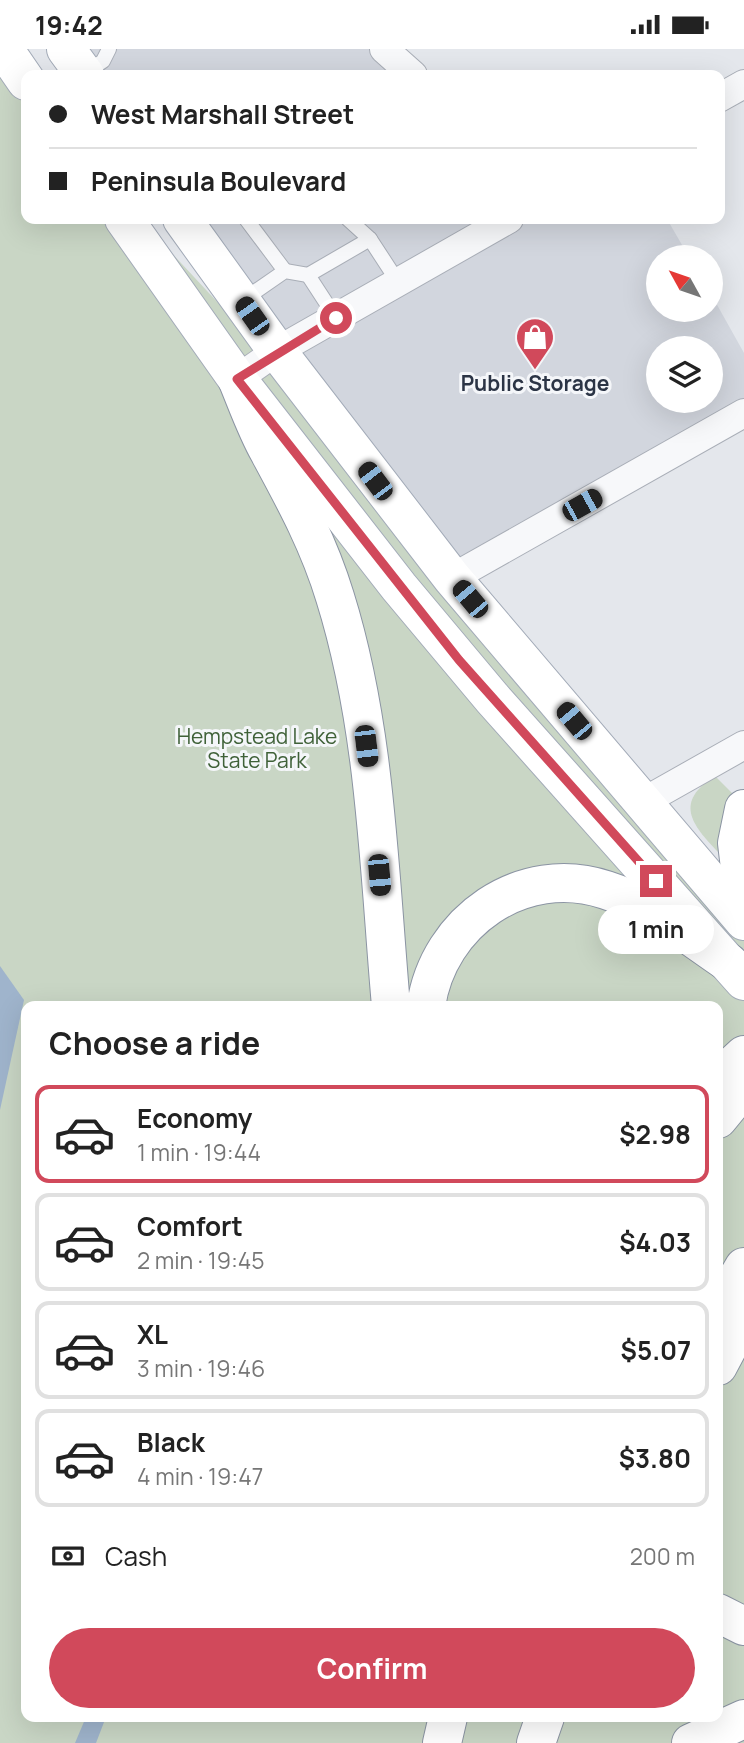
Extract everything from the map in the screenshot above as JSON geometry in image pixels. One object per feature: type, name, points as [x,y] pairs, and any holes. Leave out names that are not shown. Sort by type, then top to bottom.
[{"type":"main road","points":[[4,49],[21,74]]},
{"type":"main road","points":[[128,224],[237,379],[459,660],[736,972]]},
{"type":"main road","points":[[185,224],[277,351],[452,578],[744,921]]},
{"type":"main road","points":[[237,379],[268,451],[313,536],[335,598],[353,664],[372,797],[391,1001]]},
{"type":"main road","points":[[744,809],[737,843],[744,901]]},
{"type":"main road","points":[[427,1001],[435,971],[464,925],[506,895],[537,885],[590,886],[626,897],[736,972]]},
{"type":"main road","points":[[723,1075],[744,1055]]},
{"type":"main road","points":[[723,1113],[744,1087]]},
{"type":"main road","points":[[723,1303],[744,1267]]},
{"type":"main road","points":[[723,1357],[744,1317]]},
{"type":"main road","points":[[723,1616],[744,1626]]},
{"type":"main road","points":[[691,1743],[744,1719]]},
{"type":"main road","points":[[415,1743],[420,1722]]},
{"type":"main road","points":[[442,1743],[447,1722]]},
{"type":"main road","points":[[536,1743],[543,1722]]},
{"type":"street","points":[[384,49],[407,70]]},
{"type":"street","points":[[725,94],[744,83]]},
{"type":"street","points":[[237,379],[277,351],[500,224]]},
{"type":"street","points":[[452,578],[744,413]]},
{"type":"street","points":[[643,802],[744,745]]},
{"type":"lane","points":[[250,224],[285,271],[309,275],[370,239]]},
{"type":"lane","points":[[354,224],[370,239],[398,282]]},
{"type":"lane","points":[[241,302],[285,271]]},
{"type":"lane","points":[[309,275],[336,318]]},
{"type":"shaded area","points":[[85,49],[369,49],[392,70],[100,70]]},
{"type":"shaded area","points":[[205,224],[670,224],[682,245],[646,245],[646,322],[723,322],[723,315],[744,353],[744,398],[723,410],[723,336],[646,336],[646,413],[718,413],[445,572]]},
{"type":"green space","name":"Hempstead Lake State Park","points":[[0,67],[21,90],[21,224],[145,224],[275,364],[744,938],[744,1743],[0,1743]]},
{"type":"green space","points":[[715,776],[734,795],[723,853],[718,852],[700,832],[691,813],[694,795]]},
{"type":"water","points":[[0,966],[24,1000],[21,1001],[21,1014],[0,1110]]},
{"type":"water","points":[[84,1722],[104,1722],[96,1743],[75,1743]]},
{"type":"place","name":"Public Storage","points":[[535,371]]},
{"type":"route","points":[[336,318],[277,351],[237,379],[370,551],[459,660],[656,881]]}]
